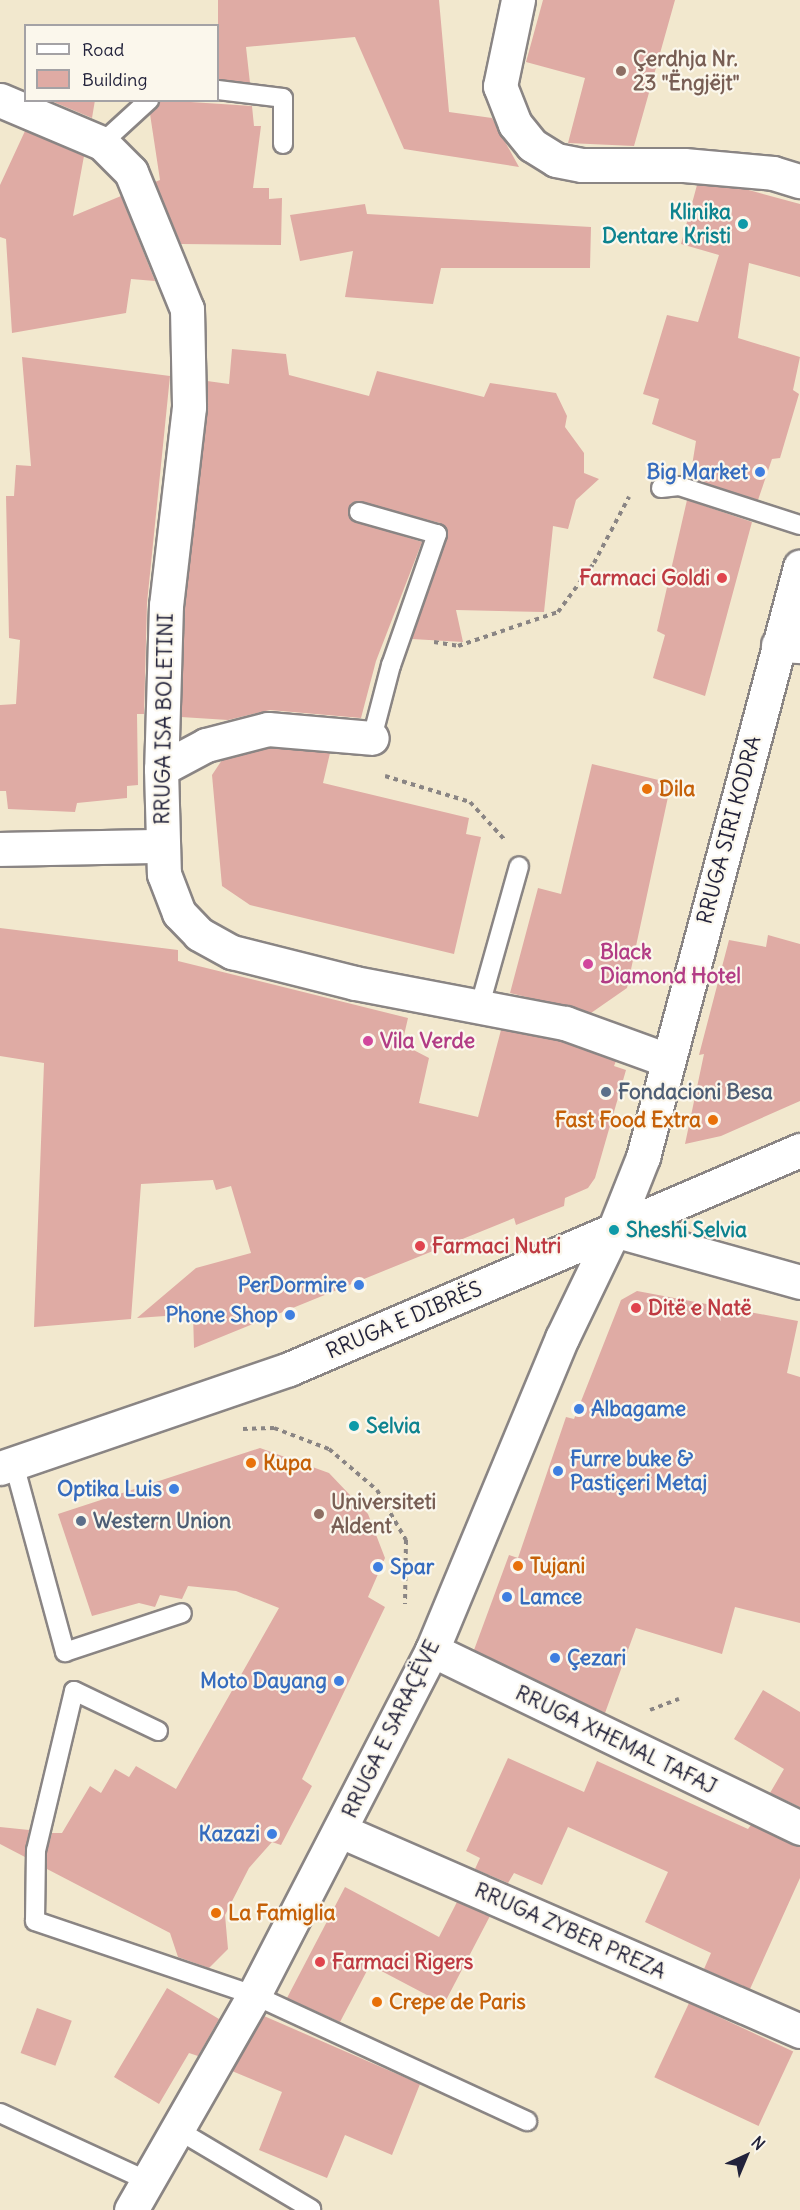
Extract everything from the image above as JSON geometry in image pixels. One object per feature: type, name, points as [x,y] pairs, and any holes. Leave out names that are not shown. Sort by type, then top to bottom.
[{"type":"street","points":[[518,0],[500,86],[515,124],[532,145],[556,160],[582,165],[684,165],[773,172],[800,181]]},
{"type":"street","name":"RRUGA ISA BOLETINI","points":[[0,100],[102,143],[131,172],[141,191],[180,289],[190,334],[189,407],[165,616],[161,769],[163,846],[167,890],[179,913],[215,944],[295,970],[565,1023],[667,1060]]},
{"type":"street","name":"RRUGA SIRI KODRA","points":[[614,1230],[643,1157],[667,1060],[789,645],[800,567]]},
{"type":"street","points":[[161,769],[206,745],[268,729],[372,738]]},
{"type":"street","points":[[0,849],[163,846]]},
{"type":"street","name":"RRUGA E DIBRËS","points":[[7,1466],[289,1369],[800,1150]]},
{"type":"street","points":[[614,1230],[800,1282]]},
{"type":"street","name":"RRUGA E SARAÇËVE","points":[[132,2210],[254,1995],[432,1650],[562,1338],[614,1230]]},
{"type":"street","name":"RRUGA XHEMAL TAFAJ","points":[[432,1650],[800,1828]]},
{"type":"street","name":"RRUGA ZYBER PREZA","points":[[341,1830],[800,2031]]},
{"type":"lane","points":[[219,90],[283,98],[283,144]]},
{"type":"lane","points":[[102,143],[147,102]]},
{"type":"lane","points":[[661,488],[679,486],[800,525]]},
{"type":"lane","points":[[359,512],[437,534],[402,631],[372,738]]},
{"type":"lane","points":[[480,1005],[519,866]]},
{"type":"lane","points":[[7,1466],[65,1652],[182,1613]]},
{"type":"lane","points":[[158,1731],[74,1691],[36,1850],[35,1921],[254,1995],[527,2121]]},
{"type":"lane","points":[[0,2113],[148,2181]]},
{"type":"lane","points":[[178,2130],[311,2209]]},
{"type":"path","points":[[402,631],[458,646],[558,612],[594,563],[628,497],[661,488]]},
{"type":"path","points":[[372,738],[385,776],[470,802],[500,831],[519,866]]},
{"type":"path","points":[[233,1429],[274,1428],[329,1449],[377,1490],[406,1540],[408,1590],[402,1612]]},
{"type":"building","points":[[218,0],[439,0],[449,112],[492,118],[519,167],[404,149],[355,37],[246,47],[250,83],[219,79]]},
{"type":"building","name":"Çerdhja Nr. 23 \"Ëngjëjt\"","points":[[543,0],[675,0],[634,146],[568,143],[585,78],[526,62]]},
{"type":"building","points":[[54,102],[95,102],[92,118]]},
{"type":"building","points":[[159,102],[252,106],[254,126],[261,126],[253,188],[269,188],[269,199],[282,198],[281,245],[181,244],[155,182],[160,180],[150,114]]},
{"type":"building","points":[[25,131],[84,156],[73,216],[121,196],[155,281],[131,279],[126,313],[12,333],[6,239],[0,237],[0,185]]},
{"type":"building","points":[[697,185],[745,189],[800,204],[800,277],[749,263],[738,338],[800,357],[793,390],[799,394],[780,458],[772,459],[758,500],[690,478],[696,441],[652,424],[659,399],[643,394],[667,315],[698,322],[719,255],[681,244]]},
{"type":"building","points":[[365,204],[367,214],[591,227],[590,268],[441,268],[433,304],[345,297],[353,251],[300,261],[290,215]]},
{"type":"building","points":[[232,349],[286,354],[289,375],[369,396],[377,371],[484,397],[490,383],[556,393],[567,416],[565,427],[584,453],[584,473],[599,479],[576,500],[568,529],[553,526],[544,612],[456,610],[463,642],[412,639],[448,531],[440,523],[356,501],[348,510],[351,520],[422,542],[376,661],[361,718],[270,710],[228,720],[181,717],[185,606],[207,381],[229,384]]},
{"type":"building","points":[[22,357],[170,376],[147,603],[144,714],[137,714],[138,785],[127,786],[127,798],[77,803],[75,812],[8,809],[6,791],[0,791],[0,705],[16,704],[20,640],[9,638],[6,496],[14,496],[16,465],[31,466]]},
{"type":"building","points":[[687,500],[752,522],[705,696],[653,678],[665,635],[657,631]]},
{"type":"building","points":[[270,748],[330,753],[323,783],[469,818],[466,834],[481,837],[454,954],[250,905],[222,886],[212,775],[222,760]]},
{"type":"building","points":[[592,764],[671,783],[627,988],[591,1013],[510,993],[538,888],[561,894]]},
{"type":"building","points":[[0,928],[178,950],[178,961],[408,1018],[402,1044],[429,1058],[419,1103],[478,1117],[501,1030],[560,1041],[616,1061],[614,1066],[626,1070],[595,1178],[588,1188],[565,1198],[564,1206],[516,1225],[514,1218],[194,1348],[193,1314],[137,1318],[196,1268],[251,1253],[231,1186],[216,1190],[213,1180],[141,1184],[131,1319],[34,1327],[44,1063],[0,1056]]},
{"type":"building","points":[[768,935],[800,944],[800,1101],[721,1136],[685,1144],[704,1054],[699,1055],[729,940],[766,947]]},
{"type":"building","points":[[637,1291],[798,1321],[787,1373],[800,1377],[800,1623],[735,1607],[722,1654],[636,1628],[605,1713],[474,1650],[509,1555],[518,1558],[566,1417],[574,1419],[621,1300]]},
{"type":"building","points":[[260,1448],[329,1473],[368,1514],[385,1558],[368,1597],[385,1607],[302,1779],[312,1786],[281,1845],[272,1842],[249,1868],[225,1915],[228,1949],[209,1968],[178,1957],[170,1933],[47,1869],[47,1851],[52,1833],[62,1833],[90,1786],[101,1793],[115,1769],[129,1777],[136,1766],[176,1789],[279,1608],[236,1591],[188,1586],[182,1599],[160,1595],[155,1607],[139,1603],[92,1616],[58,1514]]},
{"type":"building","points":[[763,1690],[800,1712],[800,1807],[770,1793],[784,1769],[734,1739]]},
{"type":"building","points":[[508,1758],[584,1792],[597,1761],[748,1829],[751,1825],[800,1847],[800,1878],[750,1989],[704,1969],[711,1953],[645,1922],[668,1872],[568,1827],[542,1885],[514,1873],[508,1883],[475,1869],[480,1858],[466,1851]]},
{"type":"building","points":[[0,1827],[29,1830],[25,1857],[0,1844]]},
{"type":"building","points":[[345,1887],[439,1937],[457,1902],[490,1916],[444,2004],[370,1965],[340,2022],[287,1998]]},
{"type":"building","points":[[167,1988],[219,2019],[198,2056],[189,2053],[159,2104],[114,2077]]},
{"type":"building","points":[[689,2003],[793,2052],[759,2126],[654,2077]]},
{"type":"building","points":[[37,2008],[72,2021],[55,2066],[21,2053]]},
{"type":"building","points":[[264,2016],[420,2084],[392,2155],[345,2135],[327,2178],[259,2150],[282,2092],[232,2071]]},
{"type":"place","name":"Çerdhja Nr. 23 \"Ëngjëjt\"","points":[[621,71]]},
{"type":"place","name":"Klinika Dentare Kristi","points":[[743,224]]},
{"type":"place","name":"Big Market","points":[[760,472]]},
{"type":"place","name":"Farmaci Goldi","points":[[722,578]]},
{"type":"place","name":"Dila","points":[[647,789]]},
{"type":"place","name":"Black Diamond Hotel","points":[[588,964]]},
{"type":"place","name":"Vila Verde","points":[[368,1041]]},
{"type":"place","name":"Fondacioni Besa","points":[[606,1092]]},
{"type":"place","name":"Fast Food Extra","points":[[713,1120]]},
{"type":"place","name":"Sheshi Selvia","points":[[614,1230]]},
{"type":"place","name":"Farmaci Nutri","points":[[420,1246]]},
{"type":"place","name":"PerDormire","points":[[359,1285]]},
{"type":"place","name":"Ditë e Natë","points":[[636,1308]]},
{"type":"place","name":"Phone Shop","points":[[290,1315]]},
{"type":"place","name":"Albagame","points":[[579,1409]]},
{"type":"place","name":"Selvia","points":[[354,1426]]},
{"type":"place","name":"Kupa","points":[[251,1463]]},
{"type":"place","name":"Furre buke & Pastiçeri Metaj","points":[[558,1471]]},
{"type":"place","name":"Optika Luis","points":[[174,1489]]},
{"type":"place","name":"Universiteti Aldent","points":[[319,1514]]},
{"type":"place","name":"Western Union","points":[[81,1521]]},
{"type":"place","name":"Tujani","points":[[518,1566]]},
{"type":"place","name":"Spar","points":[[378,1567]]},
{"type":"place","name":"Lamce","points":[[507,1597]]},
{"type":"place","name":"Çezari","points":[[555,1658]]},
{"type":"place","name":"Moto Dayang","points":[[339,1681]]},
{"type":"place","name":"Kazazi","points":[[272,1834]]},
{"type":"place","name":"La Famiglia","points":[[216,1913]]},
{"type":"place","name":"Farmaci Rigers","points":[[320,1962]]},
{"type":"place","name":"Crepe de Paris","points":[[377,2002]]}]
